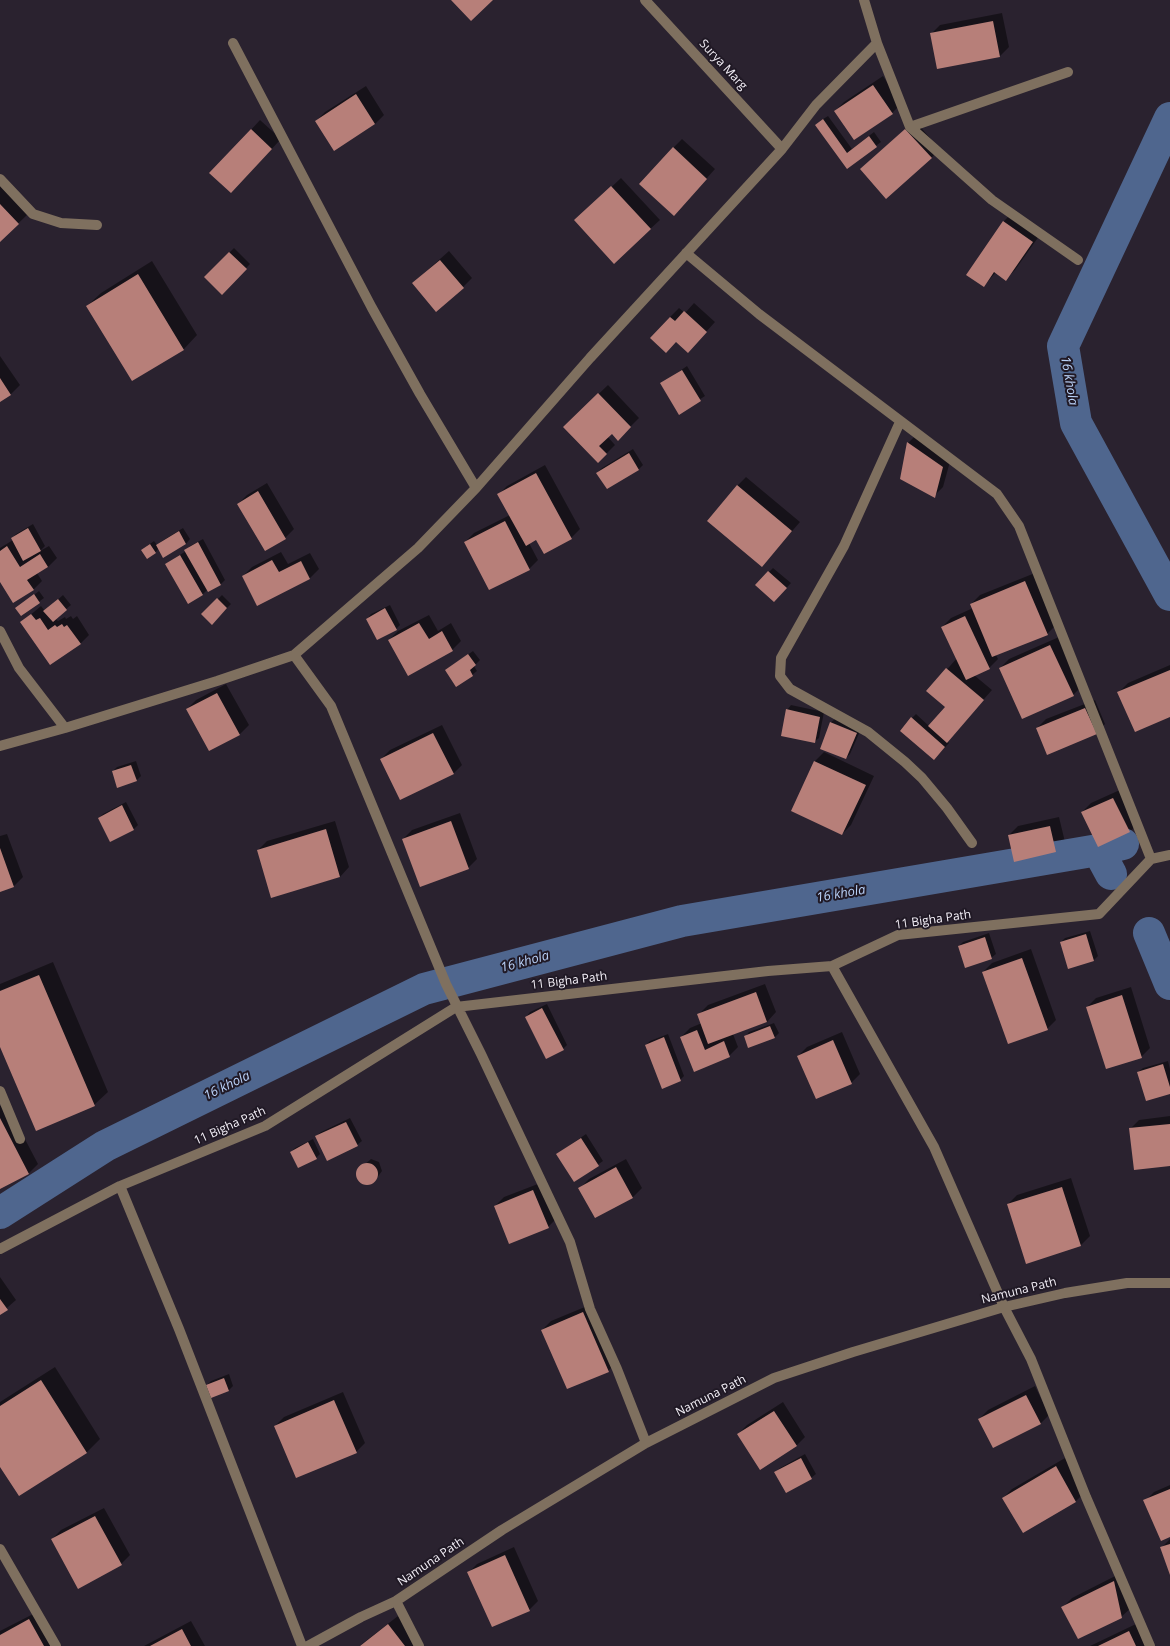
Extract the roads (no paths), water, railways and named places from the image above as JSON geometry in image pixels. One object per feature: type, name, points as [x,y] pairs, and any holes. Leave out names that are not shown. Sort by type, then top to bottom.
[{"type":"street","name":"Surya Marg","points":[[645,0],[782,149]]},
{"type":"street","points":[[864,0],[878,43],[910,127],[992,200],[1078,260]]},
{"type":"street","points":[[232,42],[372,308],[420,394],[476,488]]},
{"type":"street","points":[[0,746],[65,728],[217,681],[294,655],[418,548],[476,488],[590,358],[782,149],[816,105],[878,43]]},
{"type":"street","points":[[910,127],[1068,72]]},
{"type":"street","points":[[0,180],[33,214],[61,223],[97,225]]},
{"type":"street","points":[[686,253],[759,314],[997,494],[1019,526],[1151,859],[1170,855]]},
{"type":"street","points":[[900,422],[844,546],[781,658],[780,676],[790,689],[868,732],[905,762],[922,778],[947,808],[972,843]]},
{"type":"street","points":[[0,631],[19,668],[65,728]]},
{"type":"street","points":[[294,655],[331,706],[456,1007],[481,1054],[570,1242],[590,1309],[617,1369],[646,1444]]},
{"type":"street","name":"11 Bigha Path","points":[[0,1249],[120,1186],[266,1126],[456,1007],[768,971],[832,966],[898,935],[1099,914],[1151,859]]},
{"type":"street","points":[[832,966],[934,1148],[1004,1307],[1031,1359],[1086,1497],[1150,1646]]},
{"type":"street","points":[[0,1090],[20,1139]]},
{"type":"street","points":[[120,1186],[179,1329],[302,1646]]},
{"type":"street","name":"Namuna Path","points":[[308,1646],[361,1617],[396,1601],[502,1530],[646,1444],[774,1378],[853,1352],[1004,1307],[1065,1293],[1127,1283],[1170,1283]]},
{"type":"street","points":[[0,1549],[56,1646]]},
{"type":"street","points":[[396,1601],[419,1646]]},
{"type":"waterway","name":"16 khola","points":[[1170,118],[1063,346],[1076,423],[1170,595]]},
{"type":"waterway","name":"16 khola","points":[[0,1213],[105,1146],[424,989],[682,921],[1098,850],[1123,844]]},
{"type":"waterway","name":"16 khola","points":[[1098,850],[1111,874]]},
{"type":"waterway","name":"16 khola","points":[[1149,933],[1170,984]]}]
